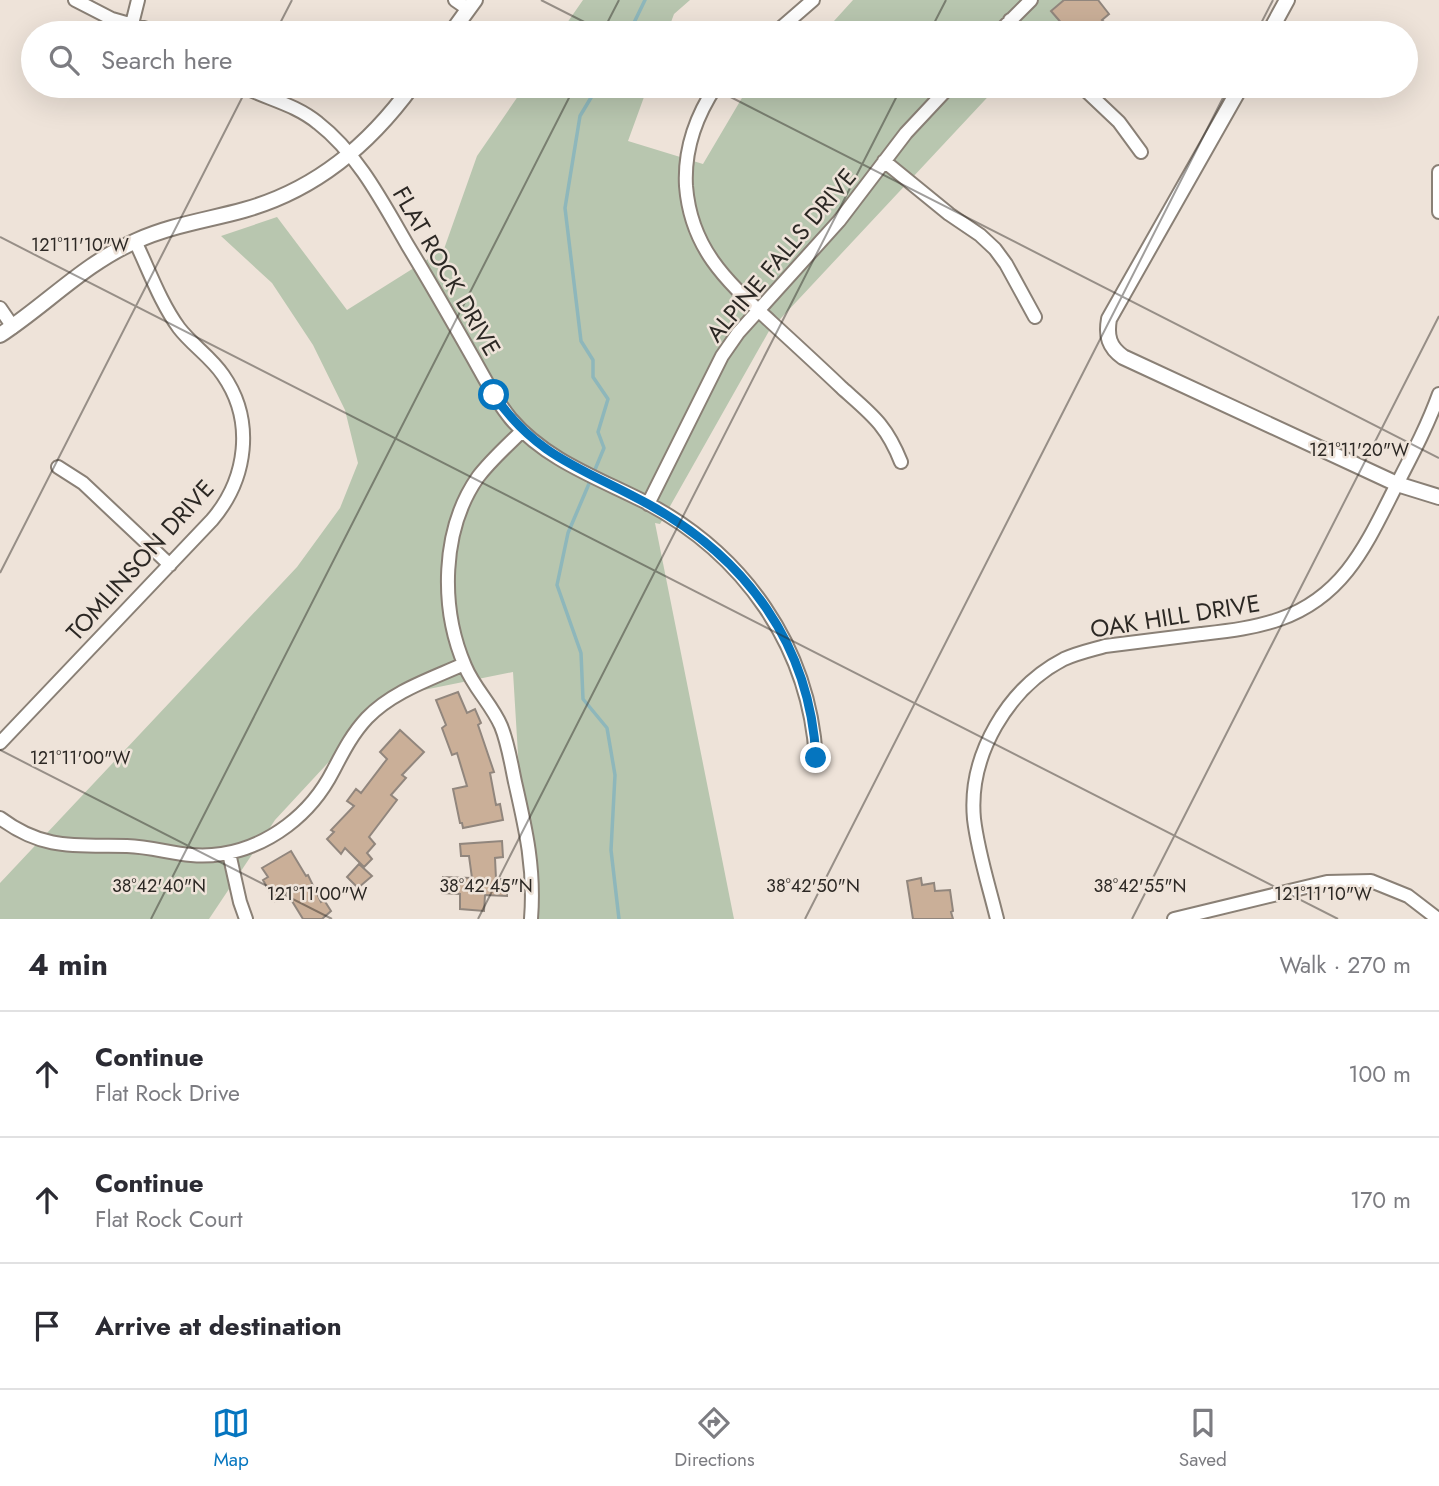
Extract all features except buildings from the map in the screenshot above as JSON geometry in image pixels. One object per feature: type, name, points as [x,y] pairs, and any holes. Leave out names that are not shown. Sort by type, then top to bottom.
[{"type":"street","points":[[75,0],[93,11],[123,21]]},
{"type":"street","points":[[133,21],[138,0]]},
{"type":"street","points":[[455,0],[471,5],[460,21]]},
{"type":"street","points":[[789,21],[813,0]]},
{"type":"street","points":[[1010,20],[1031,0]]},
{"type":"street","points":[[1276,21],[1287,0]]},
{"type":"street","name":"FLAT ROCK DRIVE","points":[[271,98],[302,111],[333,136],[349,156],[384,204],[494,395],[522,431],[552,455],[648,504],[710,545],[746,579],[764,603],[793,656],[812,718],[816,758]]},
{"type":"street","points":[[0,335],[93,265],[135,241],[163,229],[272,201],[317,179],[349,156],[379,128],[403,98]]},
{"type":"street","points":[[709,98],[697,118],[690,141],[686,178],[691,215],[704,250],[717,270],[884,426],[901,462]]},
{"type":"street","name":"ALPINE FALLS DRIVE","points":[[648,504],[722,356],[738,332],[839,222],[906,133],[939,98]]},
{"type":"street","points":[[1094,98],[1119,122],[1141,152]]},
{"type":"street","points":[[1234,98],[1109,319],[1108,337],[1115,351],[1124,358],[1397,484],[1439,497]]},
{"type":"street","points":[[884,162],[995,249],[1035,317]]},
{"type":"street","points":[[1439,172],[1439,212]]},
{"type":"street","name":"TOMLINSON DRIVE","points":[[0,743],[212,520],[227,501],[241,467],[244,432],[239,408],[230,386],[168,311],[135,241]]},
{"type":"street","points":[[0,308],[13,327]]},
{"type":"street","name":"OAK HILL DRIVE","points":[[997,919],[979,845],[974,818],[974,797],[983,752],[993,731],[1019,693],[1050,668],[1086,651],[1253,627],[1301,610],[1328,591],[1365,548],[1426,429],[1439,394]]},
{"type":"street","points":[[522,431],[478,478],[467,495],[453,532],[449,568],[450,607],[457,645],[473,684],[500,724],[508,747],[531,851],[531,919]]},
{"type":"street","points":[[58,467],[83,483],[170,565]]},
{"type":"street","points":[[0,818],[29,835],[72,847],[127,846],[197,856],[229,853],[271,837],[307,809],[320,792],[354,732],[386,701],[464,664]]},
{"type":"street","points":[[229,853],[246,919]]},
{"type":"street","points":[[1174,919],[1327,881],[1371,881],[1408,896],[1438,919]]},
{"type":"green space","points":[[583,0],[690,0],[674,14],[671,21],[568,21]]},
{"type":"green space","points":[[853,0],[1078,0],[1058,21],[834,21]]},
{"type":"green space","points":[[517,98],[644,98],[628,141],[703,164],[742,98],[987,98],[769,331],[660,524],[655,523],[734,919],[528,919],[513,672],[389,697],[275,820],[209,919],[0,919],[0,883],[297,567],[340,508],[358,463],[345,410],[313,345],[272,283],[221,236],[277,217],[347,310],[444,249],[477,156]]},
{"type":"waterway","points":[[635,21],[645,0]]},
{"type":"waterway","points":[[591,98],[580,116],[565,208],[581,341],[593,360],[593,377],[608,399],[598,432],[604,448],[594,472]]},
{"type":"waterway","points":[[591,479],[568,533],[557,585],[581,653],[583,699],[607,728],[615,775],[611,850],[619,919]]},
{"type":"route","points":[[494,395],[522,431],[552,455],[648,504],[703,539],[746,579],[764,603],[793,656],[812,718],[816,758]]}]
